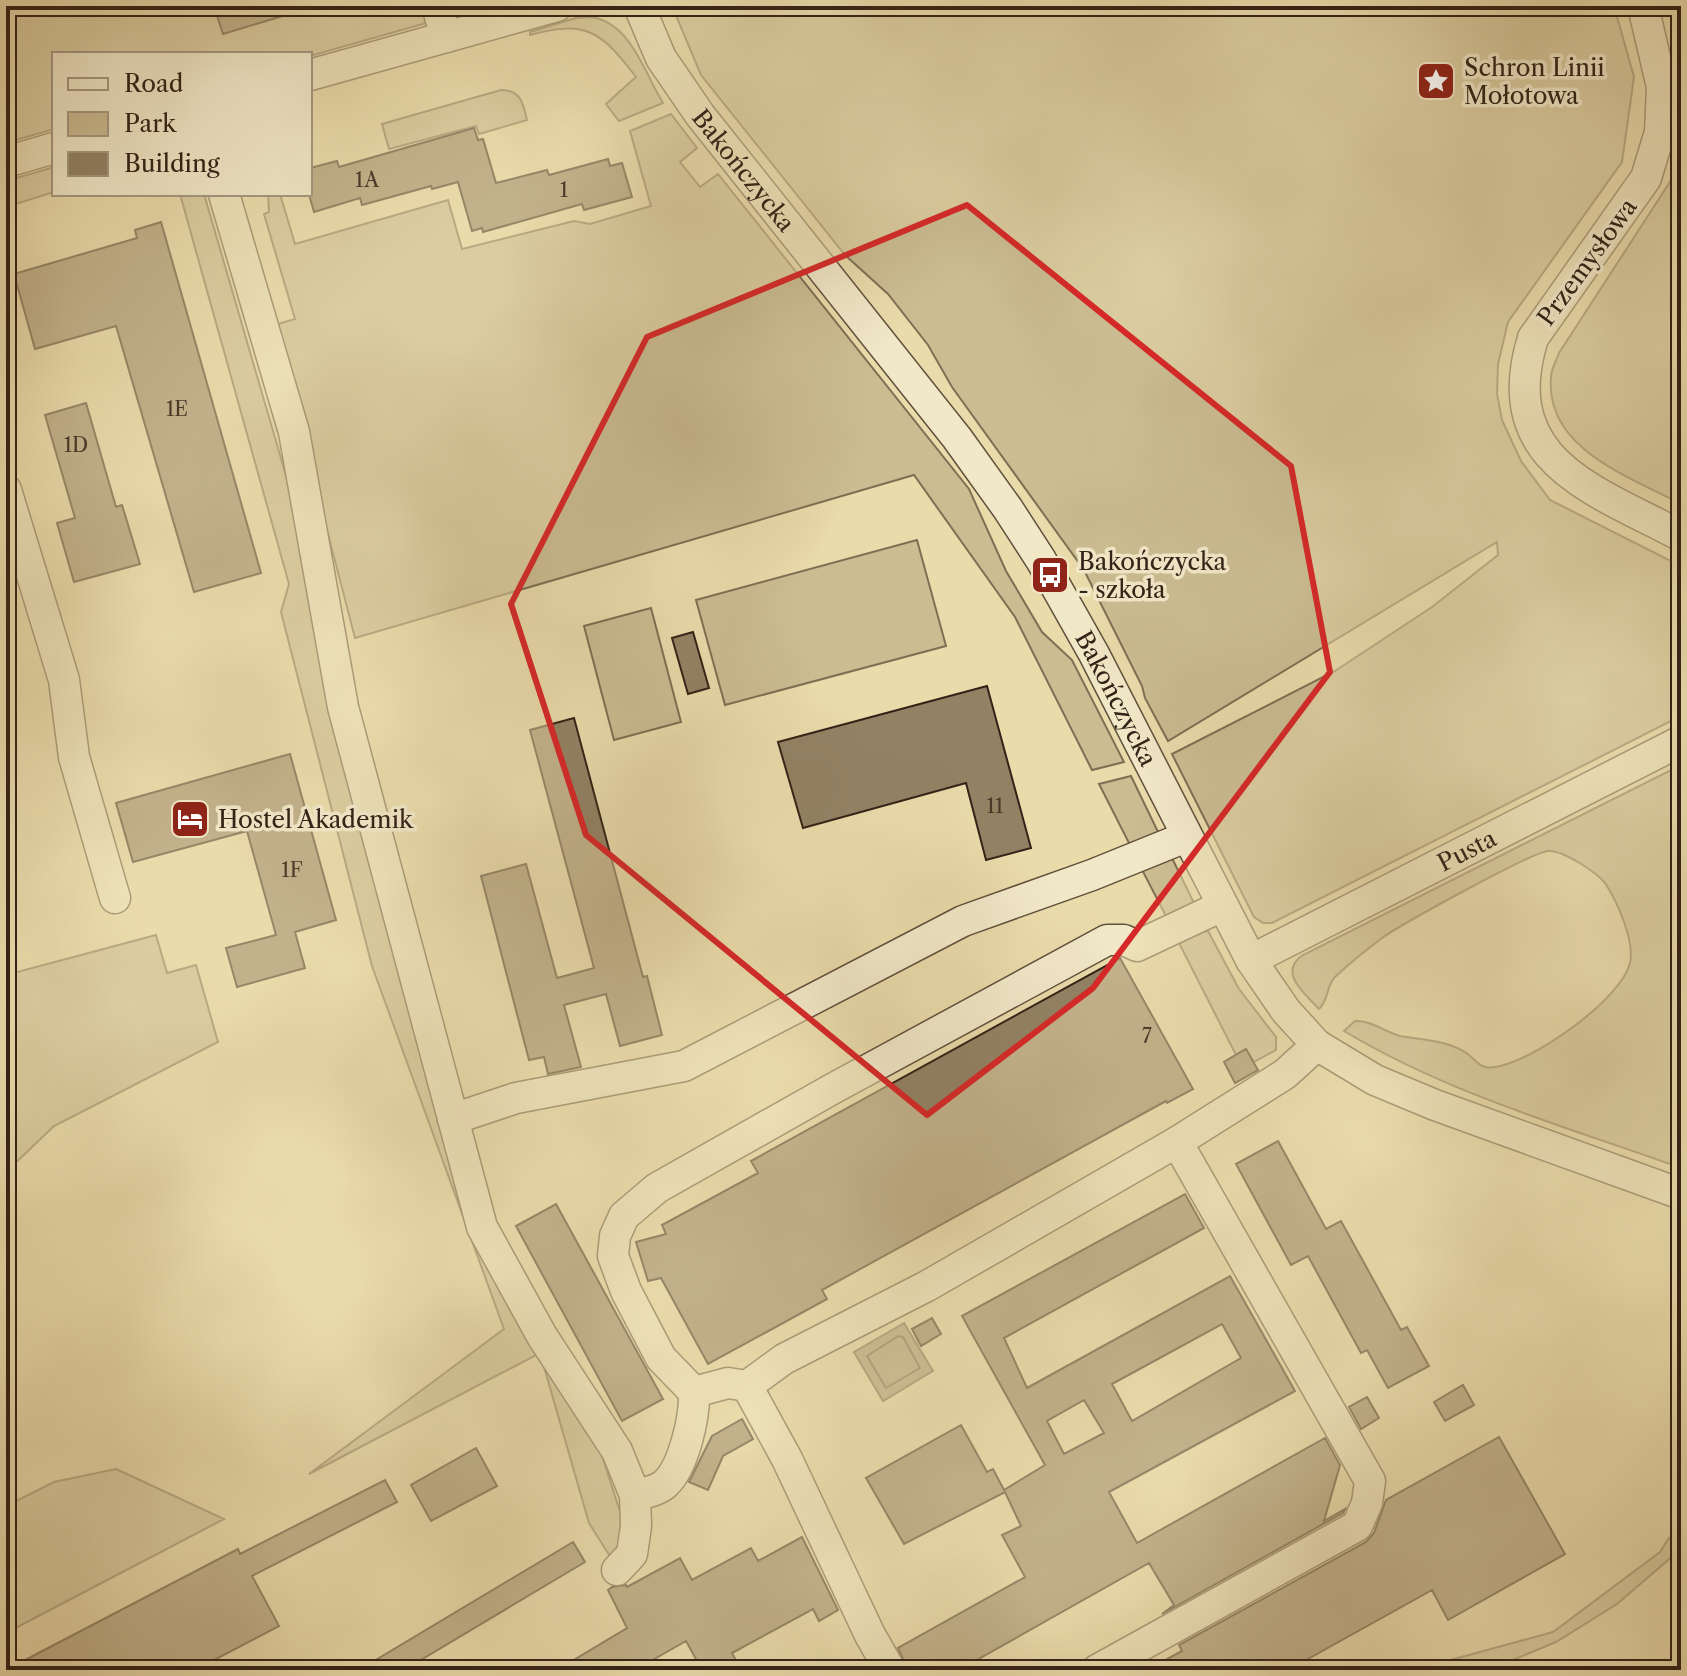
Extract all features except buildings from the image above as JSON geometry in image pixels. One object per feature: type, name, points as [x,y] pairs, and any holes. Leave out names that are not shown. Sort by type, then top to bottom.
[{"type":"street","points":[[437,6],[446,37]]},
{"type":"street","points":[[312,74],[557,6]]},
{"type":"street","name":"Bakończycka","points":[[639,6],[661,58],[693,106],[957,438],[1041,560],[1081,631],[1251,960],[1286,1011],[1317,1045],[1375,1080],[1681,1194]]},
{"type":"street","name":"Przemysłowa","points":[[1643,6],[1662,87],[1660,132],[1646,178],[1533,338],[1524,366],[1525,401],[1530,427],[1545,453],[1568,475],[1681,536]]},
{"type":"street","points":[[6,162],[52,149]]},
{"type":"street","points":[[225,196],[294,432],[343,707],[482,1227],[542,1336],[617,1451],[635,1495],[636,1526],[632,1554],[617,1570]]},
{"type":"street","points":[[6,490],[64,680],[74,757],[115,898]]},
{"type":"street","name":"Pusta","points":[[1251,960],[1681,741]]},
{"type":"street","points":[[453,1119],[516,1098],[684,1066],[963,921],[1092,875],[1186,837]]},
{"type":"street","points":[[635,1495],[655,1490],[672,1475],[692,1428],[694,1392],[661,1358],[626,1291],[613,1256],[615,1236],[624,1216],[657,1188],[1107,940],[1124,940],[1137,946],[1222,906]]},
{"type":"street","points":[[694,1392],[728,1383],[747,1386],[784,1359],[927,1286],[1177,1142],[1285,1074],[1317,1045]]},
{"type":"street","points":[[1097,1670],[1357,1526],[1367,1503],[1370,1481],[1177,1142]]},
{"type":"street","points":[[747,1386],[787,1459],[870,1635],[890,1670]]},
{"type":"highlighted area","points":[[967,205],[1291,466],[1330,672],[1093,988],[927,1115],[586,835],[511,604],[647,337]]},
{"type":"green space","points":[[6,6],[486,6],[312,55],[312,52],[52,52],[52,130],[6,143]]},
{"type":"green space","points":[[672,6],[1614,6],[1634,77],[1622,162],[1508,322],[1498,364],[1497,394],[1502,420],[1521,461],[1550,500],[1681,566],[1681,716],[1272,923],[1263,923],[1254,917],[1172,754],[1335,671],[1432,607],[1498,555],[1497,542],[1168,741],[1084,570],[952,387],[928,345],[888,294],[845,255],[701,75]]},
{"type":"green space","points":[[591,17],[605,21],[626,39],[663,103],[619,121],[606,104],[636,77],[603,40],[580,30],[566,29],[530,35],[530,32],[576,18]]},
{"type":"green space","points":[[501,90],[517,95],[527,120],[479,134],[476,126],[389,149],[382,124]]},
{"type":"green space","points":[[671,114],[697,148],[680,162],[700,187],[718,174],[969,489],[1006,571],[1042,632],[1072,660],[1124,762],[1092,770],[1015,617],[914,475],[355,638],[274,325],[295,319],[264,214],[269,212],[268,196],[281,196],[295,244],[448,200],[462,249],[574,221],[590,224],[651,206],[630,131]]},
{"type":"green space","points":[[1681,165],[1681,345],[1675,376],[1681,388],[1681,504],[1616,471],[1576,442],[1562,423],[1553,402],[1551,377],[1559,353]]},
{"type":"green space","points":[[52,168],[52,193],[6,207],[6,181]]},
{"type":"green space","points":[[181,196],[205,196],[303,534],[469,1225],[595,1434],[622,1518],[624,1546],[611,1558],[589,1523],[540,1353],[309,1474],[504,1329],[372,966],[281,612],[289,584]]},
{"type":"green space","points":[[917,540],[946,646],[725,705],[696,600]]},
{"type":"green space","points":[[651,608],[681,722],[614,740],[584,626]]},
{"type":"green space","points":[[1681,765],[1681,1168],[1467,1091],[1344,1031],[1355,1021],[1367,1022],[1400,1036],[1450,1045],[1490,1068],[1530,1054],[1573,1027],[1593,1011],[1623,978],[1631,954],[1624,922],[1605,883],[1570,858],[1548,851],[1537,854],[1382,938],[1335,977],[1319,1009],[1296,983],[1293,968],[1303,955]]},
{"type":"green space","points":[[1131,776],[1160,836],[1132,849],[1099,784]]},
{"type":"green space","points":[[1171,856],[1193,901],[1189,907],[1167,918],[1139,864]]},
{"type":"green space","points":[[1208,931],[1239,989],[1276,1037],[1276,1050],[1254,1062],[1246,1050],[1236,1055],[1178,941]]},
{"type":"green space","points":[[156,935],[167,973],[196,965],[218,1042],[54,1126],[6,1172],[6,975]]},
{"type":"green space","points":[[116,1469],[224,1519],[6,1633],[6,1506],[54,1482]]},
{"type":"green space","points":[[1669,1538],[1681,1542],[1681,1549],[1617,1604],[1556,1642],[1489,1670],[1414,1670],[1553,1632],[1660,1552]]},
{"type":"water","points":[[904,1323],[933,1371],[883,1401],[854,1352]]},
{"type":"place","name":"Schron Linii Mołotowa","points":[[1436,81]]},
{"type":"place","name":"Bakończycka - szkoła","points":[[1050,575]]},
{"type":"place","name":"Hostel Akademik","points":[[190,819]]}]
